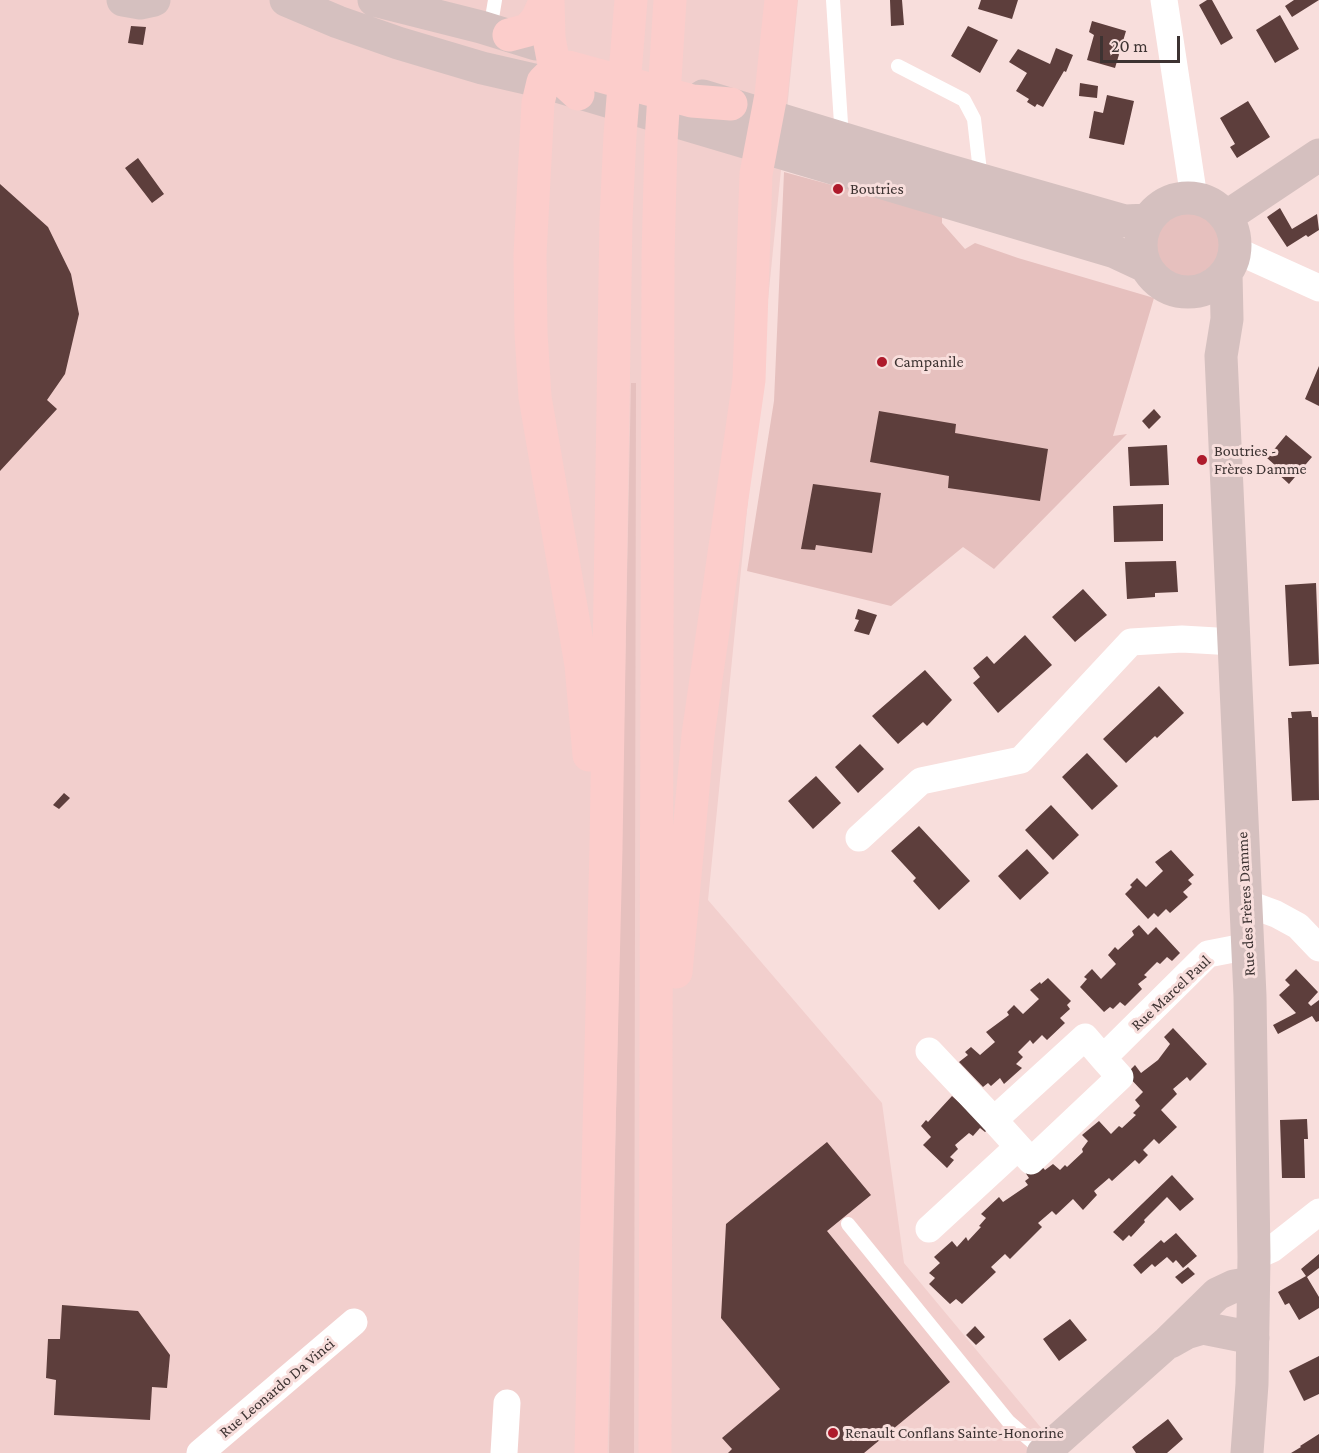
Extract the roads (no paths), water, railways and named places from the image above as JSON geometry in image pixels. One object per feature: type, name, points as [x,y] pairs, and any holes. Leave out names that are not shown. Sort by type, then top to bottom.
[{"type":"main road","points":[[547,0],[563,78]]},
{"type":"main road","points":[[498,22],[528,30],[547,0]]},
{"type":"main road","points":[[656,1196],[698,735],[749,380],[756,174],[760,148],[753,105],[781,0]]},
{"type":"main road","points":[[591,1453],[606,848],[616,219],[630,8]]},
{"type":"main road","points":[[655,1453],[658,280],[669,8]]},
{"type":"main road","points":[[606,848],[589,759],[581,665],[570,589],[534,387],[530,255],[538,103],[572,67],[692,101],[753,105]]},
{"type":"street","points":[[123,0],[140,3],[154,0]]},
{"type":"street","points":[[286,0],[338,22],[398,43],[482,68],[563,78],[760,148],[852,175],[1125,221],[1148,220]]},
{"type":"street","points":[[374,0],[498,22],[563,78]]},
{"type":"street","points":[[1164,0],[1194,198]]},
{"type":"street","points":[[753,105],[842,138],[1145,266]]},
{"type":"street","points":[[1319,155],[1226,217],[1218,208],[1194,198],[1181,198],[1168,202],[1156,210],[1148,220],[1142,234],[1141,250],[1145,266],[1153,278],[1165,287],[1178,292],[1206,289],[1217,282],[1231,261],[1319,288]]},
{"type":"street","name":"Rue des Frères Damme","points":[[1226,217],[1235,238],[1221,356],[1249,946],[1253,1338],[1247,1453]]},
{"type":"street","name":"Rue des Frères Damme","points":[[1193,292],[1208,320],[1221,356]]},
{"type":"street","points":[[859,838],[921,781],[1021,760],[1131,642],[1182,639],[1234,642]]},
{"type":"street","points":[[1246,903],[1276,914],[1298,926],[1319,948]]},
{"type":"street","name":"Rue Marcel Paul","points":[[1103,1058],[1208,954],[1249,946]]},
{"type":"street","points":[[929,1051],[1031,1161],[1120,1077],[1085,1037],[994,1120]]},
{"type":"street","points":[[929,1230],[1018,1147]]},
{"type":"street","points":[[1044,1453],[1168,1342],[1217,1294],[1234,1286],[1272,1249],[1319,1212]]},
{"type":"street","name":"Rue Leonardo Da Vinci","points":[[200,1453],[354,1322]]},
{"type":"street","points":[[1168,1342],[1203,1328],[1253,1338]]},
{"type":"street","points":[[504,1453],[507,1403]]},
{"type":"lane","points":[[833,0],[842,138],[847,166],[852,175]]},
{"type":"lane","points":[[898,66],[963,100],[974,119],[978,196]]},
{"type":"lane","points":[[848,1224],[1008,1421],[1044,1453]]},
{"type":"place","name":"Boutries","points":[[838,189]]},
{"type":"place","name":"Campanile","points":[[882,362]]},
{"type":"place","name":"Boutries - Frères Damme","points":[[1202,460]]},
{"type":"place","name":"Renault Conflans Sainte-Honorine","points":[[833,1433]]}]
